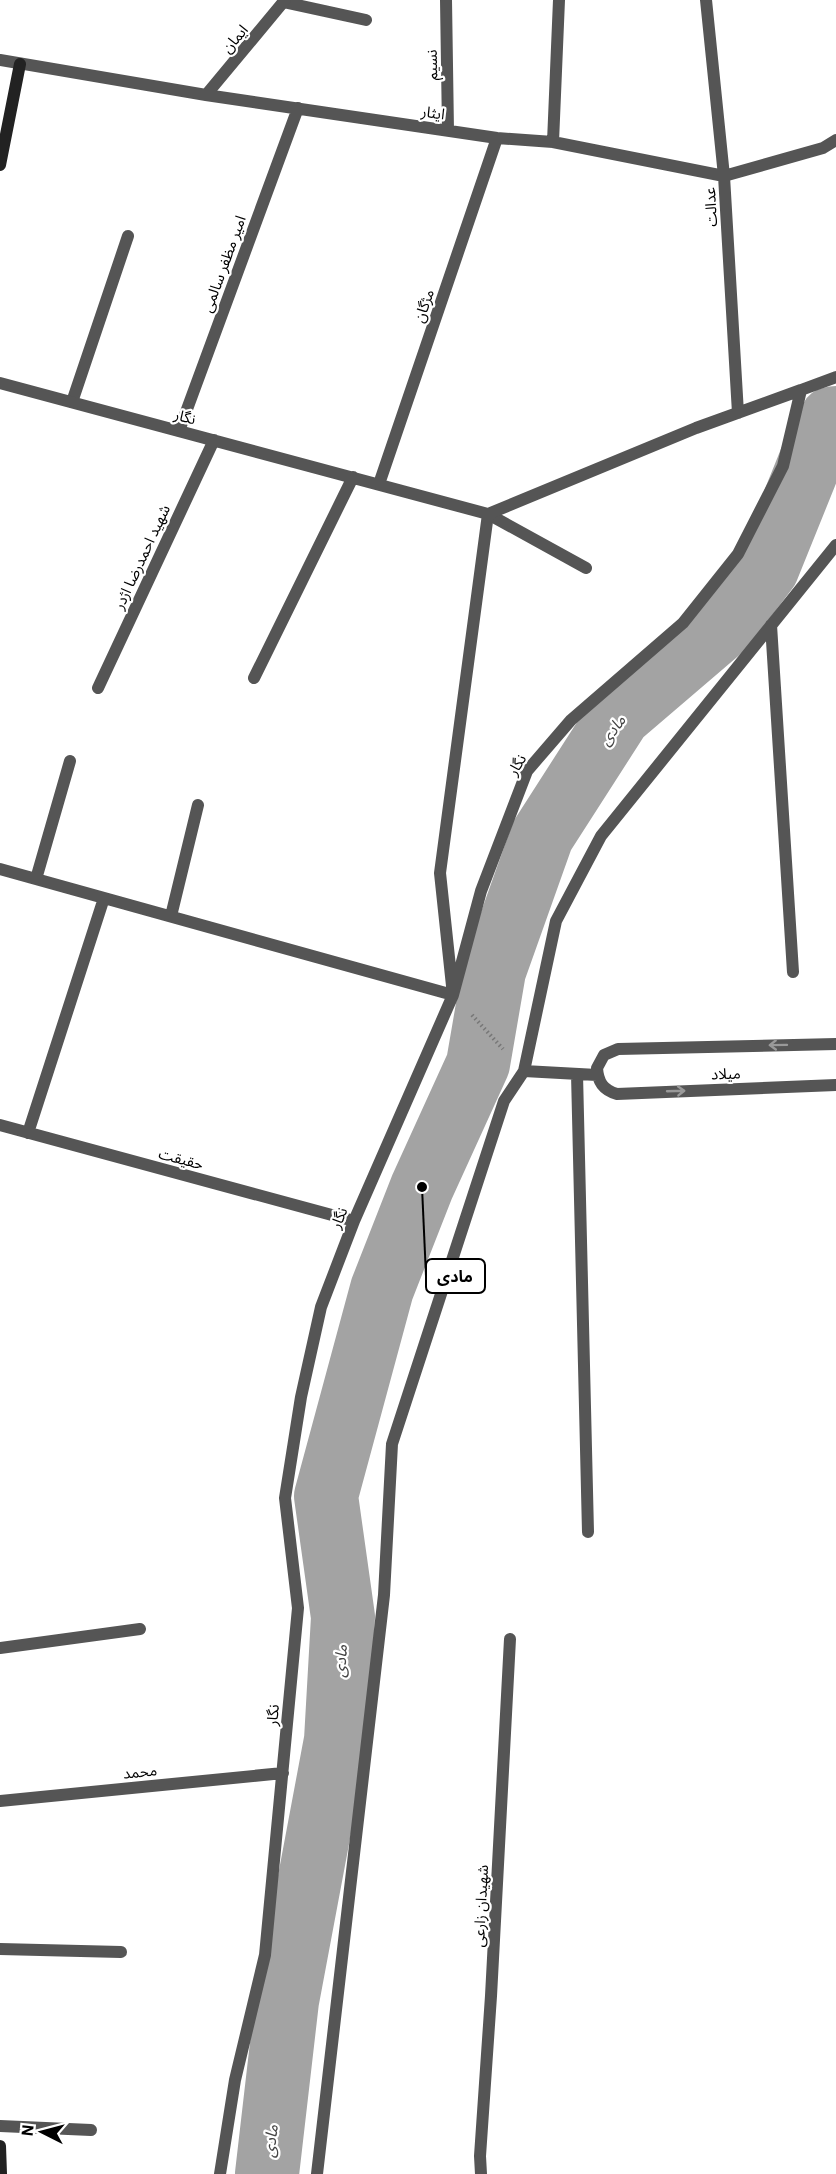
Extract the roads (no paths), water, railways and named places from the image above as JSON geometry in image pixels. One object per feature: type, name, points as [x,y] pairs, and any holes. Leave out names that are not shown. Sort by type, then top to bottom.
[{"type":"street","name":"نسیم","points":[[446,0],[448,130]]},
{"type":"street","points":[[553,142],[559,0]]},
{"type":"street","name":"عدالت","points":[[706,0],[724,176],[738,413]]},
{"type":"street","points":[[284,1],[366,20]]},
{"type":"street","name":"ایمان","points":[[206,95],[284,1]]},
{"type":"street","points":[[0,60],[20,64],[0,165]]},
{"type":"street","name":"ایثار","points":[[20,64],[206,95],[497,138],[553,142],[724,176],[824,148],[836,140]]},
{"type":"street","name":"امیر مظفر سالمی","points":[[179,431],[298,108]]},
{"type":"street","name":"مژگان","points":[[379,484],[497,138]]},
{"type":"street","points":[[72,402],[128,236]]},
{"type":"street","points":[[0,869],[453,995],[440,873],[488,514],[738,413],[836,377]]},
{"type":"street","name":"نگار","points":[[0,383],[488,514],[586,568]]},
{"type":"street","name":"نگار","points":[[220,2174],[235,2080],[265,1955],[298,1608],[285,1498],[301,1396],[321,1307],[354,1221],[453,995],[481,891],[527,771],[571,720],[684,622],[738,554],[783,466],[801,390]]},
{"type":"street","name":"شهید احمدرضا اژدر","points":[[98,688],[214,440]]},
{"type":"street","points":[[254,678],[353,477]]},
{"type":"street","points":[[317,2174],[384,1595],[392,1443],[504,1101],[524,1071],[556,921],[601,836],[836,545]]},
{"type":"street","points":[[771,625],[793,972]]},
{"type":"street","points":[[36,879],[70,762]]},
{"type":"street","points":[[171,916],[198,805]]},
{"type":"street","points":[[28,1133],[104,898]]},
{"type":"street","name":"میلاد","points":[[836,1044],[618,1049],[610,1051],[599,1060],[597,1075],[604,1088],[617,1094],[836,1085]]},
{"type":"street","points":[[524,1071],[597,1075]]},
{"type":"street","points":[[577,1074],[588,1532]]},
{"type":"street","name":"حقیقت","points":[[0,1125],[354,1221]]},
{"type":"street","points":[[0,1648],[140,1629]]},
{"type":"street","name":"شهیدان زارعی","points":[[482,2174],[480,2156],[510,1639]]},
{"type":"street","name":"محمد","points":[[0,1801],[283,1773]]},
{"type":"street","points":[[0,1949],[121,1952]]},
{"type":"street","points":[[0,2126],[91,2130]]},
{"type":"street","points":[[0,2146],[1,2174]]},
{"type":"waterway","name":"مادی","points":[[267,2174],[287,2001],[336,1740],[343,1617],[326,1496],[382,1289],[422,1187],[478,1064],[494,971],[542,836],[619,716],[723,627],[767,569],[811,460],[831,419],[836,418]]},
{"type":"place","name":"مادی","points":[[422,1187]]}]
